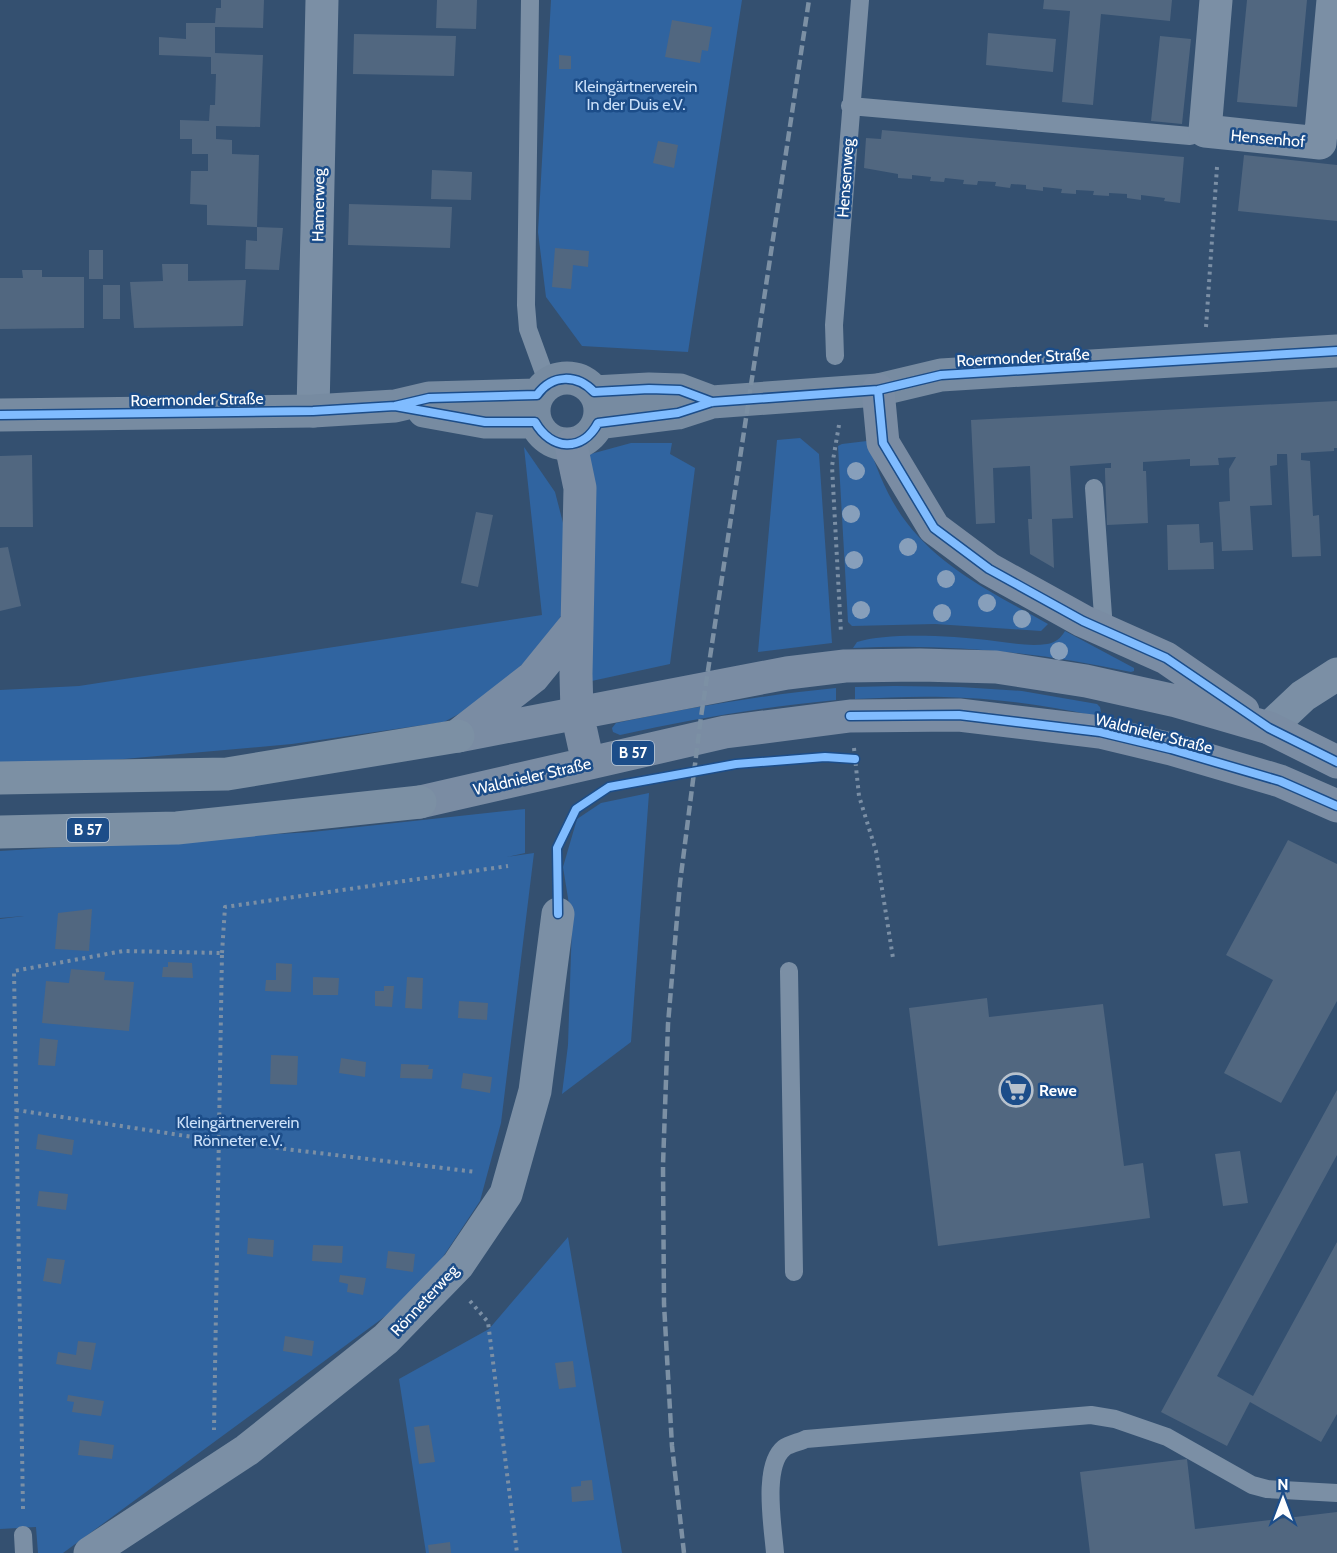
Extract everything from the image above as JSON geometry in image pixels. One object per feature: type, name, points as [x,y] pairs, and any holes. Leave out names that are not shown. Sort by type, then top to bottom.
[{"type":"highway","points":[[0,778],[227,774],[458,736]]},
{"type":"highway","name":"Waldnieler Straße","points":[[0,832],[177,828],[420,802]]},
{"type":"main road","name":"Roermonder Straße","points":[[598,423],[678,413],[712,402],[878,390],[941,375],[1337,351]]},
{"type":"main road","name":"Roermonder Straße","points":[[0,415],[313,411],[395,406],[485,422],[540,400],[557,379],[567,378],[587,384],[594,392],[680,390],[712,402]]},
{"type":"main road","points":[[878,390],[884,442],[934,528],[989,569],[1083,621],[1166,658],[1269,728],[1337,762]]},
{"type":"main road","points":[[540,400],[541,432],[549,440],[571,445],[588,438],[598,423],[599,402],[594,392]]},
{"type":"main road","points":[[571,445],[580,489],[577,713],[588,763]]},
{"type":"main road","points":[[458,736],[533,677],[577,623]]},
{"type":"main road","points":[[458,736],[776,675],[855,665],[920,664],[996,667],[1086,681],[1176,701],[1269,728]]},
{"type":"main road","name":"Waldnieler Straße","points":[[420,802],[725,732],[850,716],[959,715],[1100,732],[1171,749],[1280,781],[1337,807]]},
{"type":"street","name":"Hamerweg","points":[[313,411],[322,0]]},
{"type":"street","points":[[1212,132],[1216,0]]},
{"type":"street","name":"Hensenhof","points":[[1212,132],[1320,143],[1333,0]]},
{"type":"street","points":[[1269,728],[1303,696],[1337,674]]},
{"type":"street","name":"Rönneterweg","points":[[90,1553],[247,1450],[386,1340],[458,1265],[506,1194],[535,1090],[558,914]]},
{"type":"lane","points":[[530,0],[526,305],[540,400]]},
{"type":"lane","name":"Hensenweg","points":[[835,356],[834,325],[860,0]]},
{"type":"lane","points":[[850,106],[1190,136],[1212,132]]},
{"type":"lane","points":[[1094,488],[1104,630]]},
{"type":"lane","points":[[789,971],[794,1272]]},
{"type":"lane","points":[[775,1553],[771,1494],[773,1466],[784,1448],[806,1439],[1090,1415],[1124,1421],[1167,1437],[1251,1485],[1267,1489],[1337,1493]]},
{"type":"path","points":[[1203,360],[1212,132]]},
{"type":"path","points":[[839,422],[832,465],[842,643]]},
{"type":"path","points":[[803,759],[825,757],[855,759],[859,796],[876,851],[893,958]]},
{"type":"path","points":[[558,914],[557,848],[576,808],[592,798]]},
{"type":"path","points":[[214,1430],[222,953],[225,907],[508,866]]},
{"type":"path","points":[[23,1516],[14,971],[123,951],[222,953]]},
{"type":"path","points":[[16,1110],[219,1141],[476,1172]]},
{"type":"path","points":[[449,1274],[488,1322],[517,1553]]},
{"type":"green space","name":"Kleingärtnerverein In der Duis e.V.","points":[[551,0],[742,0],[688,352],[582,346],[546,297],[538,232]]},
{"type":"green space","points":[[800,438],[819,454],[832,643],[758,652],[777,440]]},
{"type":"green space","points":[[867,441],[894,504],[921,540],[954,568],[990,592],[1048,624],[1041,631],[935,624],[852,626],[848,622],[838,446]]},
{"type":"green space","points":[[631,443],[672,443],[670,454],[695,468],[670,664],[587,682],[587,455]]},
{"type":"green space","points":[[524,447],[555,492],[568,542],[568,603],[550,636],[490,697],[444,722],[292,744],[0,770],[0,690],[79,686],[542,615]]},
{"type":"green space","points":[[1065,631],[1134,668],[1134,671],[1027,654],[958,648],[853,648],[857,642],[903,636],[957,637],[1039,645],[1055,641]]},
{"type":"green space","points":[[895,686],[1022,691],[1097,704],[1101,712],[1095,716],[982,699],[922,697],[855,699],[855,687]]},
{"type":"green space","points":[[836,688],[836,700],[728,714],[620,735],[613,732],[612,728],[616,723],[698,707]]},
{"type":"green space","points":[[649,793],[631,1042],[562,1094],[568,1045],[572,923],[563,867],[577,819],[601,803]]},
{"type":"green space","name":"Kleingärtnerverein Rönneter e.V.","points":[[525,809],[525,853],[507,857],[534,853],[501,1123],[480,1201],[421,1290],[63,1553],[38,1553],[36,1527],[0,1529],[0,919],[24,916],[0,918],[0,851],[312,832]]},
{"type":"green space","points":[[568,1237],[622,1553],[426,1553],[399,1379],[489,1329]]},
{"type":"building","points":[[221,0],[264,0],[263,28],[215,27],[215,53],[263,55],[260,127],[216,126],[216,139],[232,140],[232,154],[259,155],[257,227],[207,225],[207,205],[190,204],[191,171],[208,171],[208,154],[192,154],[192,139],[180,139],[180,120],[209,121],[210,105],[215,105],[216,74],[211,74],[211,57],[159,55],[159,37],[186,39],[186,23],[215,23],[216,8],[221,8]]},
{"type":"building","points":[[437,0],[477,0],[476,29],[436,28]]},
{"type":"building","points":[[1044,0],[1172,0],[1170,21],[1101,14],[1093,105],[1062,102],[1070,11],[1043,9]]},
{"type":"building","points":[[1247,0],[1307,0],[1297,107],[1237,102]]},
{"type":"building","points":[[672,20],[712,27],[708,51],[702,50],[700,63],[665,57]]},
{"type":"building","points":[[988,33],[1056,39],[1053,72],[986,65]]},
{"type":"building","points":[[354,34],[456,36],[454,76],[353,74]]},
{"type":"building","points":[[1160,36],[1191,39],[1182,124],[1151,121]]},
{"type":"building","points":[[559,55],[571,56],[571,69],[559,69]]},
{"type":"building","points":[[882,130],[1184,157],[1180,203],[1164,201],[1165,198],[1141,195],[1141,200],[1127,198],[1127,194],[1093,195],[1094,191],[1076,190],[1076,194],[1061,193],[1062,189],[1043,187],[1043,191],[1026,189],[1026,185],[1011,184],[1010,188],[995,186],[996,182],[978,181],[977,185],[963,184],[964,180],[945,178],[944,182],[930,181],[931,177],[912,175],[912,179],[898,178],[898,174],[864,168],[866,138],[881,139]]},
{"type":"building","points":[[658,141],[678,145],[674,168],[653,163]]},
{"type":"building","points":[[1244,155],[1337,165],[1337,221],[1238,211]]},
{"type":"building","points":[[432,170],[472,172],[471,200],[431,199]]},
{"type":"building","points":[[349,204],[452,207],[450,248],[348,245]]},
{"type":"building","points":[[257,227],[283,228],[279,270],[245,269],[246,240],[257,241]]},
{"type":"building","points":[[555,248],[589,251],[588,267],[573,265],[571,289],[552,287]]},
{"type":"building","points":[[89,250],[103,250],[103,279],[89,279]]},
{"type":"building","points":[[162,264],[188,264],[188,281],[246,280],[243,326],[134,328],[130,282],[163,281]]},
{"type":"building","points":[[22,270],[42,270],[42,277],[84,277],[84,328],[0,329],[0,278],[23,278]]},
{"type":"building","points":[[103,285],[120,285],[120,319],[103,319]]},
{"type":"building","points":[[1337,401],[1337,448],[1334,448],[1334,451],[1301,453],[1301,460],[1310,461],[1313,516],[1319,515],[1321,556],[1292,557],[1287,454],[1277,454],[1277,465],[1270,466],[1272,505],[1250,506],[1253,550],[1222,551],[1219,502],[1230,501],[1229,469],[1236,457],[1218,458],[1219,465],[1190,466],[1190,459],[1143,462],[1143,471],[1146,471],[1148,523],[1107,525],[1105,468],[1111,468],[1111,463],[1070,466],[1073,518],[1052,519],[1054,568],[1030,554],[1028,519],[1032,519],[1030,466],[993,468],[995,523],[976,524],[971,420]]},
{"type":"building","points":[[32,455],[33,527],[0,527],[0,456]]},
{"type":"building","points":[[476,512],[493,515],[478,587],[461,583]]},
{"type":"building","points":[[1199,524],[1200,543],[1213,542],[1214,569],[1168,570],[1167,525]]},
{"type":"building","points":[[8,547],[21,606],[0,611],[0,548]]},
{"type":"building","points":[[1288,840],[1337,864],[1337,1001],[1281,1103],[1224,1073],[1273,980],[1226,955]]},
{"type":"building","points":[[92,909],[89,951],[55,949],[58,913]]},
{"type":"building","points":[[168,962],[192,963],[193,978],[162,977],[163,967],[168,967]]},
{"type":"building","points":[[276,963],[292,964],[291,992],[265,991],[266,980],[276,980]]},
{"type":"building","points":[[71,969],[105,972],[104,980],[134,982],[129,1031],[42,1023],[46,981],[69,983]]},
{"type":"building","points":[[313,977],[339,978],[338,995],[313,995]]},
{"type":"building","points":[[407,977],[423,978],[422,1009],[405,1008]]},
{"type":"building","points":[[384,986],[394,986],[392,1007],[375,1006],[375,991],[384,991]]},
{"type":"building","name":"Rewe","points":[[987,998],[989,1017],[1103,1004],[1124,1166],[1143,1163],[1150,1218],[938,1246],[909,1008]]},
{"type":"building","points":[[459,1001],[488,1003],[487,1020],[458,1018]]},
{"type":"building","points":[[40,1038],[58,1040],[55,1066],[38,1065]]},
{"type":"building","points":[[271,1055],[298,1056],[297,1085],[270,1084]]},
{"type":"building","points":[[341,1058],[366,1062],[365,1077],[339,1073]]},
{"type":"building","points":[[401,1064],[429,1065],[428,1069],[433,1069],[432,1079],[400,1078]]},
{"type":"building","points":[[463,1073],[492,1077],[490,1093],[461,1088]]},
{"type":"building","points":[[1337,1090],[1337,1155],[1217,1376],[1253,1396],[1337,1242],[1337,1414],[1321,1442],[1250,1402],[1227,1446],[1161,1412]]},
{"type":"building","points":[[38,1134],[74,1140],[72,1155],[36,1149]]},
{"type":"building","points":[[1240,1151],[1248,1203],[1223,1206],[1215,1154]]},
{"type":"building","points":[[39,1191],[68,1194],[66,1210],[37,1206]]},
{"type":"building","points":[[248,1238],[274,1240],[273,1257],[247,1254]]},
{"type":"building","points":[[313,1245],[343,1246],[342,1263],[312,1261]]},
{"type":"building","points":[[388,1251],[415,1254],[413,1272],[386,1268]]},
{"type":"building","points":[[47,1258],[65,1260],[61,1284],[43,1281]]},
{"type":"building","points":[[340,1275],[366,1278],[363,1295],[347,1292],[348,1284],[339,1282]]},
{"type":"building","points":[[285,1336],[314,1341],[312,1356],[283,1351]]},
{"type":"building","points":[[78,1341],[96,1343],[91,1370],[56,1364],[58,1352],[76,1355]]},
{"type":"building","points":[[573,1361],[576,1387],[559,1389],[555,1363]]},
{"type":"building","points":[[68,1395],[104,1401],[101,1416],[72,1412],[74,1402],[67,1401]]},
{"type":"building","points":[[429,1425],[435,1462],[419,1464],[414,1427]]},
{"type":"building","points":[[80,1440],[114,1445],[112,1459],[78,1455]]},
{"type":"building","points":[[1187,1459],[1195,1529],[1337,1512],[1337,1553],[1090,1553],[1080,1472]]},
{"type":"building","points":[[592,1480],[594,1500],[572,1502],[571,1487],[581,1486],[581,1481]]},
{"type":"building","points":[[450,1542],[451,1553],[429,1553],[428,1545]]},
{"type":"railway","points":[[684,1553],[672,1446],[664,1304],[663,1165],[668,1024],[680,883],[701,717],[809,0]]},
{"type":"cycle path","points":[[395,406],[485,422],[535,422],[549,438],[566,444],[584,439],[598,423],[678,413],[712,402],[878,390],[941,375],[1337,351]]},
{"type":"cycle path","points":[[0,415],[313,411],[395,406],[429,398],[537,395],[550,383],[565,379],[580,382],[594,392],[680,390],[712,402]]},
{"type":"cycle path","points":[[878,390],[883,443],[934,528],[989,569],[1083,621],[1166,658],[1269,728],[1337,762]]},
{"type":"cycle path","points":[[850,716],[959,715],[1100,732],[1171,749],[1280,781],[1337,806]]},
{"type":"cycle path","points":[[558,914],[557,848],[576,809],[609,787],[736,764],[825,757],[855,759]]},
{"type":"place","name":"Rewe","points":[[1016,1090]]}]
